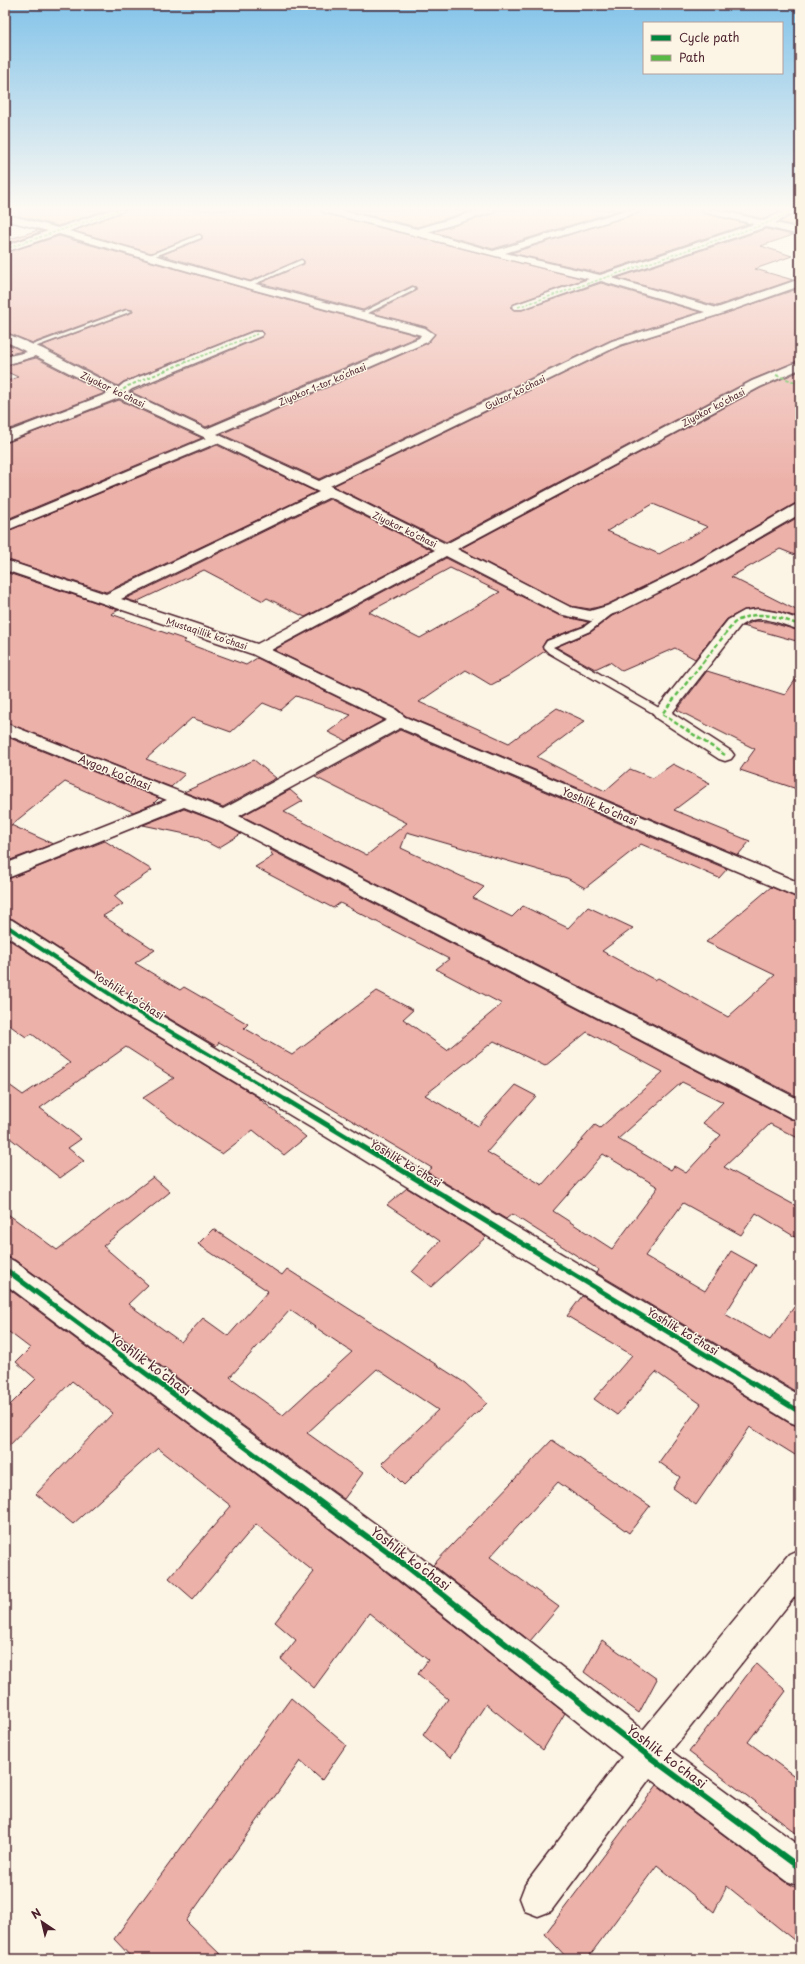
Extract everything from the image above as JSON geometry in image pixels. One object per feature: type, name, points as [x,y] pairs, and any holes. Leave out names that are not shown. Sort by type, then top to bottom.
[{"type":"street","points":[[313,302],[362,314]]},
{"type":"street","points":[[518,308],[536,302]]},
{"type":"street","points":[[682,302],[717,312]]},
{"type":"street","name":"Gulzor koʻchasi","points":[[105,600],[616,344],[746,302]]},
{"type":"street","name":"Ziyokor 1-tor koʻchasi","points":[[5,527],[213,436],[423,340],[428,334],[421,330],[362,314]]},
{"type":"street","points":[[5,438],[119,393],[128,386],[257,334]]},
{"type":"street","name":"Ziyokor koʻchasi","points":[[5,336],[119,393],[325,489],[447,550],[756,384],[800,365]]},
{"type":"street","points":[[5,361],[34,350]]},
{"type":"street","points":[[776,375],[800,384]]},
{"type":"street","points":[[258,650],[447,550],[565,611],[590,616],[612,609],[698,567],[800,508]]},
{"type":"street","name":"Mustaqillik koʻchasi","points":[[5,565],[105,600],[258,650],[389,712],[399,721]]},
{"type":"street","points":[[725,755],[662,714],[734,623],[742,616],[752,613],[762,614],[800,625]]},
{"type":"street","points":[[224,816],[399,721]]},
{"type":"street","name":"Yoshlik koʻchasi","points":[[399,721],[800,891]]},
{"type":"street","name":"Avgon koʻchasi","points":[[5,728],[224,816]]},
{"type":"street","points":[[5,872],[184,800]]},
{"type":"street","points":[[224,816],[800,1111]]},
{"type":"street","name":"Yoshlik koʻchasi","points":[[5,925],[134,1010],[343,1134],[800,1412]]},
{"type":"street","name":"Yoshlik koʻchasi","points":[[5,1269],[400,1561],[646,1754],[800,1868]]},
{"type":"street","points":[[538,1898],[646,1754],[800,1565]]},
{"type":"lane","points":[[362,314],[387,302]]},
{"type":"lane","points":[[34,350],[129,311]]},
{"type":"lane","points":[[612,609],[587,629],[550,643],[548,647],[552,651],[662,714]]},
{"type":"building","points":[[5,302],[294,302],[419,336],[206,427],[131,392],[262,337],[264,333],[261,330],[252,331],[123,382],[118,386],[41,346],[133,312],[132,310],[126,309],[33,343],[5,332]]},
{"type":"building","points":[[331,302],[380,302],[363,310]]},
{"type":"building","points":[[395,302],[521,302],[510,307],[514,310],[522,310],[546,302],[665,302],[700,312],[611,340],[319,479],[221,434],[428,343],[435,334],[426,327],[372,313]]},
{"type":"building","points":[[701,302],[730,302],[717,306]]},
{"type":"building","points":[[760,302],[800,302],[800,360],[751,380],[446,542],[333,486],[621,346]]},
{"type":"building","points":[[5,343],[23,351],[5,355]]},
{"type":"building","points":[[36,358],[105,393],[5,431],[5,382],[18,377],[5,371],[5,366]]},
{"type":"building","points":[[800,371],[800,503],[794,504],[692,563],[606,605],[590,609],[570,606],[460,549],[761,388]],"holes":[[[653,504],[708,527],[659,554],[607,531]]]},
{"type":"building","points":[[119,400],[202,438],[5,520],[5,443]]},
{"type":"building","points":[[217,445],[316,492],[106,592],[5,559],[5,532]]},
{"type":"building","points":[[330,499],[432,550],[305,617],[267,598],[263,601],[204,570],[136,602],[125,599]]},
{"type":"building","points":[[800,516],[800,557],[780,549],[731,577],[800,612],[800,618],[780,612],[758,608],[744,610],[727,619],[695,659],[675,648],[622,671],[610,662],[595,669],[556,647],[591,632],[612,616],[704,571]]},
{"type":"building","points":[[446,558],[558,615],[588,622],[583,626],[546,640],[542,647],[545,651],[508,676],[491,685],[466,670],[419,702],[509,743],[557,708],[585,721],[537,757],[605,791],[630,769],[653,778],[673,764],[710,783],[674,810],[750,841],[738,855],[406,716],[396,708],[274,650]],"holes":[[[450,568],[500,592],[420,638],[369,612]]]},
{"type":"building","points":[[5,572],[119,610],[111,614],[186,640],[183,642],[246,665],[257,658],[384,720],[346,741],[328,732],[351,715],[296,696],[280,710],[263,703],[231,732],[192,718],[146,759],[185,774],[171,787],[5,722]]},
{"type":"building","points":[[755,621],[769,622],[800,631],[800,642],[743,626]]},
{"type":"building","points":[[707,671],[785,695],[800,673],[800,790],[740,770],[755,749],[677,710]]},
{"type":"building","points":[[400,730],[727,869],[719,878],[641,844],[585,888],[567,878],[407,832],[401,848],[484,887],[473,898],[512,917],[523,906],[568,928],[588,907],[633,928],[602,951],[655,980],[658,978],[728,1017],[775,975],[706,942],[771,887],[800,899],[800,1098],[242,816],[290,790],[303,801],[284,812],[367,855],[407,823],[315,777]]},
{"type":"building","points":[[5,736],[159,798],[153,804],[133,812],[65,782],[11,825],[53,844],[5,862]]},
{"type":"building","points":[[254,760],[276,778],[223,807],[184,792]]},
{"type":"building","points":[[184,809],[216,821],[241,834],[218,848],[195,836],[143,825]]},
{"type":"building","points":[[105,841],[152,870],[114,896],[123,904],[103,916],[155,950],[135,963],[180,990],[184,987],[248,1024],[244,1028],[292,1055],[377,991],[413,1010],[403,1019],[447,1050],[502,1004],[436,969],[449,959],[340,903],[333,908],[255,867],[273,856],[269,849],[790,1119],[800,1121],[800,1139],[770,1124],[724,1167],[800,1208],[800,1240],[756,1213],[741,1235],[683,1203],[645,1256],[705,1291],[731,1251],[756,1265],[725,1314],[770,1340],[800,1299],[800,1394],[597,1273],[599,1270],[512,1214],[506,1219],[427,1172],[432,1168],[219,1042],[216,1046],[143,1003],[13,919],[5,917],[5,880]],"holes":[[[587,1032],[663,1072],[600,1128],[595,1125],[542,1185],[487,1152],[536,1096],[515,1085],[478,1126],[425,1095],[494,1041],[545,1066]],[[682,1082],[723,1102],[703,1123],[721,1135],[686,1173],[674,1166],[671,1170],[618,1139]],[[603,1154],[658,1187],[612,1249],[553,1211]]]},
{"type":"building","points":[[5,937],[125,1017],[256,1096],[306,1137],[284,1155],[253,1130],[222,1154],[191,1134],[143,1098],[174,1078],[126,1047],[40,1108],[81,1139],[68,1148],[84,1161],[60,1178],[5,1134],[5,1082],[23,1095],[70,1063],[32,1034],[26,1037],[5,1022]]},
{"type":"building","points":[[153,1177],[170,1192],[103,1246],[148,1285],[128,1304],[181,1342],[203,1318],[228,1336],[268,1291],[198,1244],[213,1229],[282,1275],[287,1269],[465,1383],[487,1403],[404,1485],[382,1463],[438,1410],[377,1369],[307,1433],[363,1473],[344,1499],[15,1260],[5,1256],[5,1212],[57,1250]],"holes":[[[290,1310],[352,1352],[283,1415],[230,1377]]]},
{"type":"building","points":[[407,1188],[486,1237],[431,1287],[412,1272],[440,1241],[387,1205]]},
{"type":"building","points":[[5,1286],[380,1567],[565,1713],[543,1750],[486,1704],[450,1758],[423,1735],[448,1699],[418,1674],[428,1660],[369,1613],[314,1688],[281,1659],[296,1640],[275,1622],[314,1572],[256,1524],[193,1599],[169,1578],[231,1506],[158,1448],[73,1524],[36,1494],[113,1413],[72,1381],[5,1450],[5,1410],[36,1379],[16,1362],[30,1348],[5,1329]]},
{"type":"building","points":[[582,1296],[789,1423],[800,1427],[800,1458],[750,1427],[696,1505],[673,1488],[680,1477],[659,1462],[701,1404],[656,1372],[617,1415],[594,1399],[632,1355],[567,1316]]},
{"type":"building","points":[[552,1440],[650,1506],[629,1533],[558,1482],[490,1557],[559,1607],[530,1641],[433,1565]]},
{"type":"building","points":[[602,1640],[657,1679],[639,1713],[584,1672]]},
{"type":"building","points":[[756,1663],[786,1691],[748,1742],[800,1780],[800,1836],[689,1752]]},
{"type":"building","points":[[291,1698],[346,1745],[322,1780],[300,1761],[186,1921],[225,1959],[133,1959],[114,1939]]},
{"type":"building","points":[[657,1785],[786,1882],[800,1890],[800,1945],[727,1886],[714,1912],[657,1865],[587,1959],[568,1959],[545,1934]]},
{"type":"marked path","points":[[518,307],[533,302]]},
{"type":"marked path","points":[[119,393],[128,386],[257,334]]},
{"type":"marked path","points":[[776,375],[800,384]]},
{"type":"marked path","points":[[725,755],[662,714],[734,623],[742,618],[758,614],[800,625]]},
{"type":"cycle path","points":[[5,925],[134,1010],[329,1126],[800,1412]]},
{"type":"cycle path","points":[[5,1269],[400,1561],[646,1754],[800,1868]]}]
